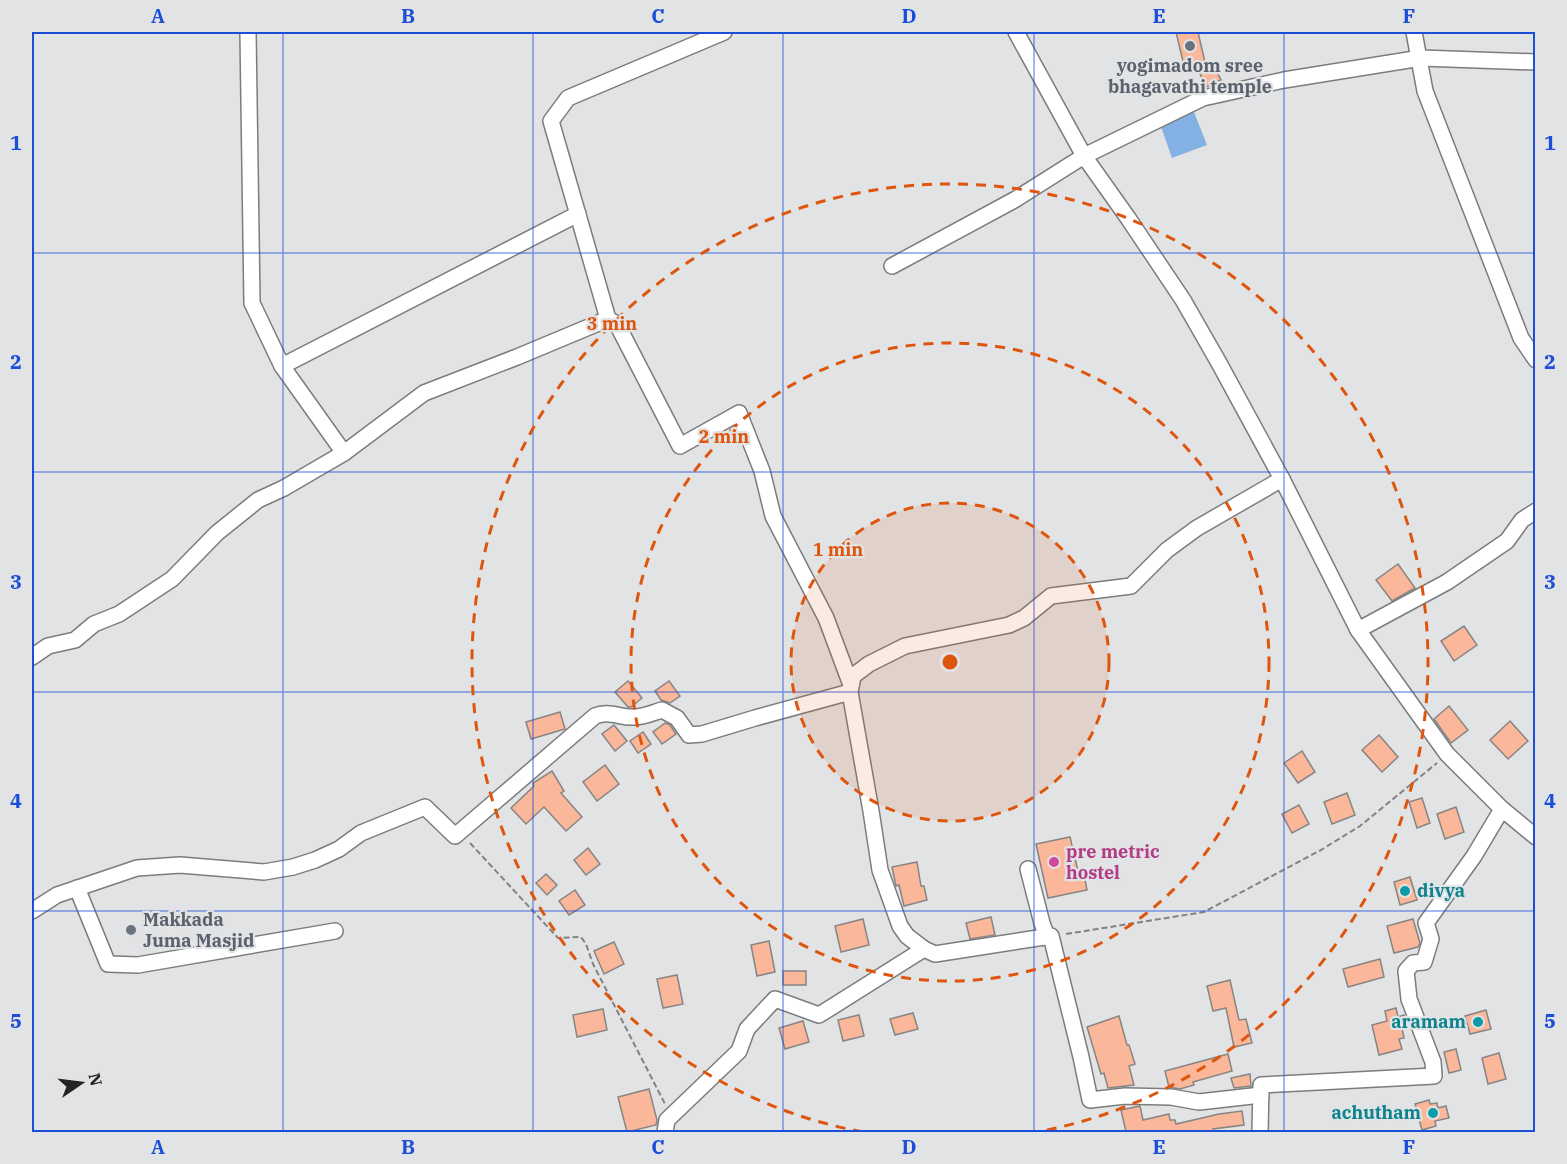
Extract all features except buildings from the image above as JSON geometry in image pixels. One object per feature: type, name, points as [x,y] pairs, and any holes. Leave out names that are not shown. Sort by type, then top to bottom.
[{"type":"street","points":[[248,32],[252,303],[282,366],[344,453]]},
{"type":"street","points":[[724,32],[568,98],[551,121],[608,319],[617,324],[680,446],[739,413],[762,471],[772,516],[826,618],[851,689],[880,870],[900,926],[907,936],[935,954],[1049,937]]},
{"type":"street","points":[[1016,32],[1084,156],[1183,300],[1282,479],[1358,630],[1447,754],[1502,809],[1536,837]]},
{"type":"street","points":[[1414,32],[1425,91],[1521,338],[1536,360]]},
{"type":"street","points":[[892,266],[1016,199],[1084,156],[1203,98],[1284,80],[1419,59],[1536,62]]},
{"type":"street","points":[[282,366],[578,214]]},
{"type":"street","points":[[32,657],[48,646],[75,640],[94,624],[119,614],[172,579],[218,533],[258,500],[284,488],[344,453],[424,393],[608,319]]},
{"type":"street","points":[[851,689],[853,676],[869,664],[905,646],[1009,626],[1024,618],[1051,596],[1131,586],[1167,550],[1197,528],[1282,479]]},
{"type":"street","points":[[1358,630],[1448,582],[1507,541],[1522,520],[1536,512]]},
{"type":"street","points":[[32,910],[57,894],[137,868],[180,865],[264,872],[293,867],[339,849],[361,833],[425,807],[455,836],[602,713],[632,718],[662,710],[677,718],[689,735],[702,734],[851,689]]},
{"type":"street","points":[[1260,1132],[1261,1085],[1434,1076],[1433,1062],[1409,999],[1406,971],[1413,963],[1424,962],[1431,939],[1426,922],[1474,856],[1502,809]]},
{"type":"street","points":[[1028,869],[1082,1057],[1090,1100],[1125,1096],[1171,1097],[1199,1102],[1261,1095]]},
{"type":"street","points":[[77,888],[108,964],[138,965],[335,931]]},
{"type":"street","points":[[665,1132],[667,1120],[671,1115],[739,1051],[747,1029],[775,999],[819,1015],[924,948]]},
{"type":"path","points":[[1049,937],[1204,912],[1321,850],[1360,826],[1447,754]]},
{"type":"path","points":[[460,832],[558,938],[581,937],[671,1115]]},
{"type":"water","points":[[1194,112],[1207,145],[1172,158],[1160,124]]},
{"type":"place","name":"yogimadom sree bhagavathi temple","points":[[1190,46]]},
{"type":"place","name":"pre metric hostel","points":[[1054,862]]},
{"type":"place","name":"divya","points":[[1405,891]]},
{"type":"place","name":"Makkada Juma Masjid","points":[[131,930]]},
{"type":"place","name":"aramam","points":[[1478,1022]]},
{"type":"place","name":"achutham","points":[[1433,1113]]}]
